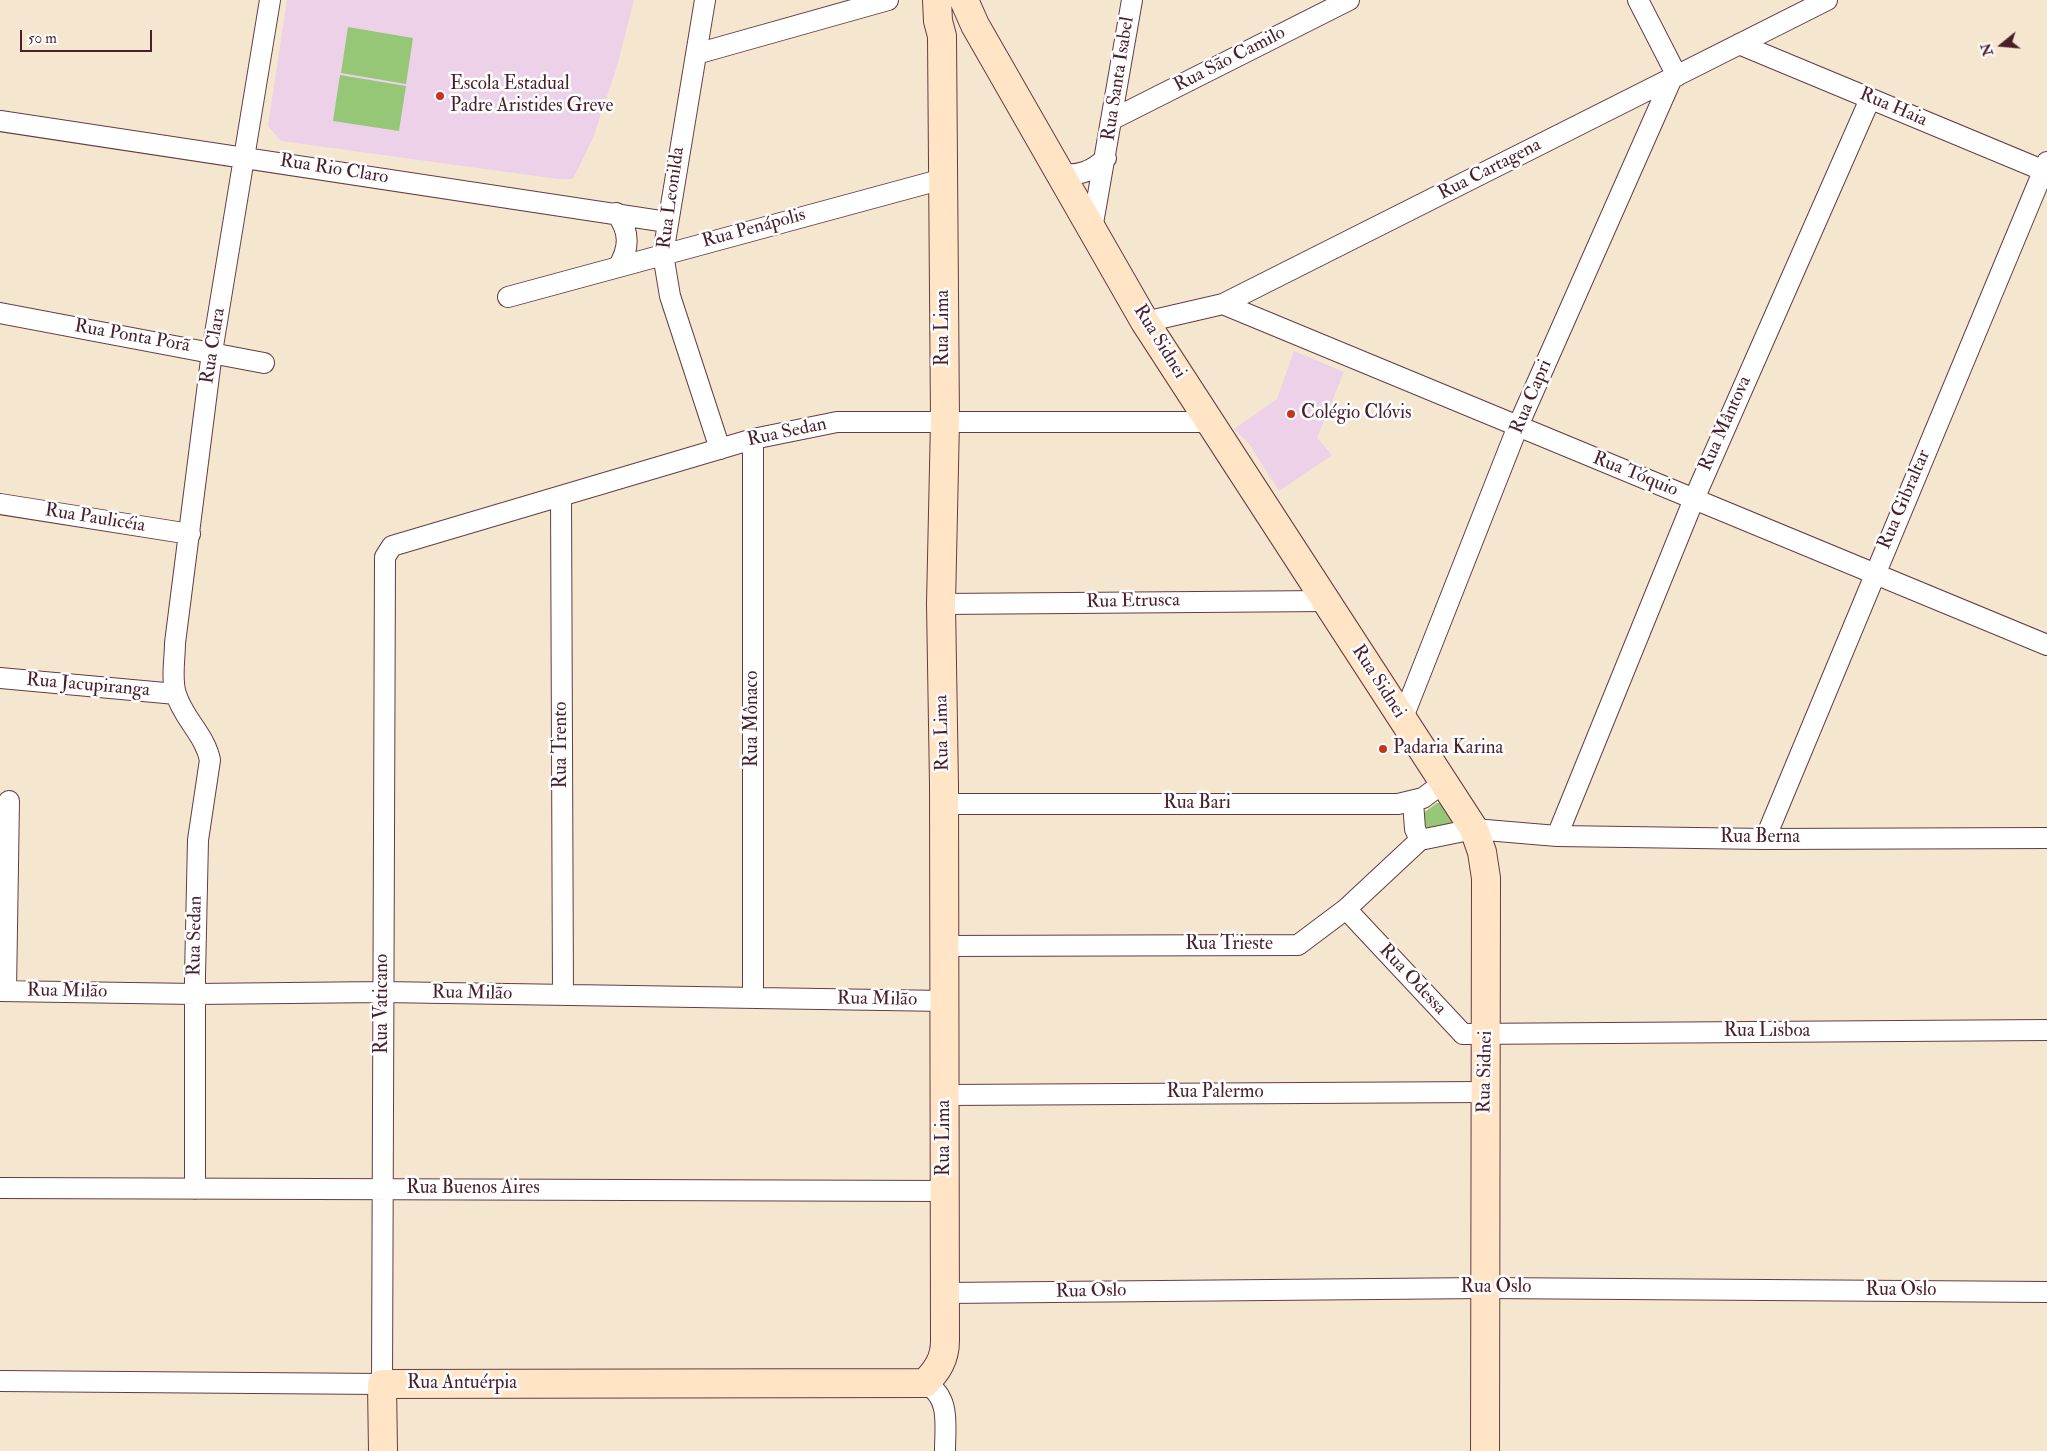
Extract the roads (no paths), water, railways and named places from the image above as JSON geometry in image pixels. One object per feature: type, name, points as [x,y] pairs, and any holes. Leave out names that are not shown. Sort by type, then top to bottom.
[{"type":"main road","name":"Rua Lima","points":[[925,1383],[938,1368],[945,1351],[944,804],[941,604],[944,421],[943,179],[942,36],[938,21],[937,0]]},
{"type":"main road","points":[[941,0],[975,25]]},
{"type":"main road","name":"Rua Sidnei","points":[[964,0],[975,25],[1145,322],[1474,829],[1482,852],[1486,878],[1485,1451]]},
{"type":"main road","points":[[942,36],[947,30],[957,24],[975,25]]},
{"type":"main road","name":"Rua Antuérpia","points":[[382,1384],[925,1383]]},
{"type":"main road","name":"Rua Vaticano","points":[[382,1384],[383,1451]]},
{"type":"street","name":"Rua Clara","points":[[176,694],[174,670],[175,643],[212,352],[246,157],[270,0]]},
{"type":"street","name":"Rua Leonilda","points":[[705,0],[663,254],[670,296],[720,449]]},
{"type":"street","points":[[696,54],[888,0]]},
{"type":"street","name":"Rua Santa Isabel","points":[[1092,229],[1106,158],[1132,0]]},
{"type":"street","name":"Rua São Camilo","points":[[1111,120],[1349,0]]},
{"type":"street","points":[[1638,0],[1674,77]]},
{"type":"street","name":"Rua Cartagena","points":[[1145,322],[1223,304],[1827,0]]},
{"type":"street","name":"Rua Haia","points":[[1739,44],[2046,168]]},
{"type":"street","name":"Rua Capri","points":[[1402,720],[1518,426],[1674,77]]},
{"type":"street","name":"Rua Mântova","points":[[1557,836],[1694,499],[1870,98]]},
{"type":"street","name":"Rua Rio Claro","points":[[0,121],[667,222]]},
{"type":"street","name":"Rua Santa Isabel","points":[[1060,174],[1071,175],[1091,170],[1106,158]]},
{"type":"street","name":"Rua Gibraltar","points":[[1764,839],[1874,573],[2046,168]]},
{"type":"street","name":"Rua Penápolis","points":[[508,297],[943,179]]},
{"type":"street","points":[[616,213],[623,223],[628,246],[618,267]]},
{"type":"street","name":"Rua Tóquio","points":[[1223,304],[2047,645]]},
{"type":"street","name":"Rua Ponta Porã","points":[[0,313],[264,362]]},
{"type":"street","name":"Rua Sedan","points":[[385,557],[392,546],[398,543],[753,439],[837,422],[1210,422]]},
{"type":"street","name":"Rua Mônaco","points":[[753,439],[753,998]]},
{"type":"street","name":"Rua Trento","points":[[560,496],[563,995]]},
{"type":"street","name":"Rua Paulicéia","points":[[0,504],[190,534]]},
{"type":"street","name":"Rua Vaticano","points":[[382,1384],[385,557]]},
{"type":"street","name":"Rua Etrusca","points":[[941,604],[1326,600]]},
{"type":"street","name":"Rua Jacupiranga","points":[[0,678],[176,694]]},
{"type":"street","name":"Rua Sedan","points":[[176,694],[208,748],[210,760],[199,828],[195,994],[195,1188]]},
{"type":"street","name":"Rua Bari","points":[[944,804],[1398,804],[1413,802],[1430,794],[1443,783]]},
{"type":"street","points":[[3,991],[9,801]]},
{"type":"street","points":[[1413,802],[1415,829],[1420,840],[1474,829]]},
{"type":"street","name":"Rua Berna","points":[[1474,829],[1557,836],[1764,839],[2047,838]]},
{"type":"street","name":"Rua Trieste","points":[[943,946],[1298,946],[1346,909],[1420,840]]},
{"type":"street","name":"Rua Odessa","points":[[1346,909],[1463,1034],[1486,1034]]},
{"type":"street","name":"Rua Milão","points":[[3,991],[195,994],[382,992],[944,1001]]},
{"type":"street","name":"Rua Lisboa","points":[[1486,1034],[2047,1030]]},
{"type":"street","name":"Rua Palermo","points":[[945,1095],[1485,1092]]},
{"type":"street","name":"Rua Buenos Aires","points":[[0,1188],[946,1191]]},
{"type":"street","name":"Rua Oslo","points":[[945,1293],[1485,1288],[2047,1292]]},
{"type":"street","name":"Rua Antuérpia","points":[[0,1381],[382,1384]]},
{"type":"street","points":[[925,1383],[934,1388],[944,1403],[945,1451]]},
{"type":"place","name":"Escola Estadual Padre Aristides Greve","points":[[440,96]]},
{"type":"place","name":"Colégio Clóvis","points":[[1291,414]]},
{"type":"place","name":"Padaria Karina","points":[[1383,749]]}]
